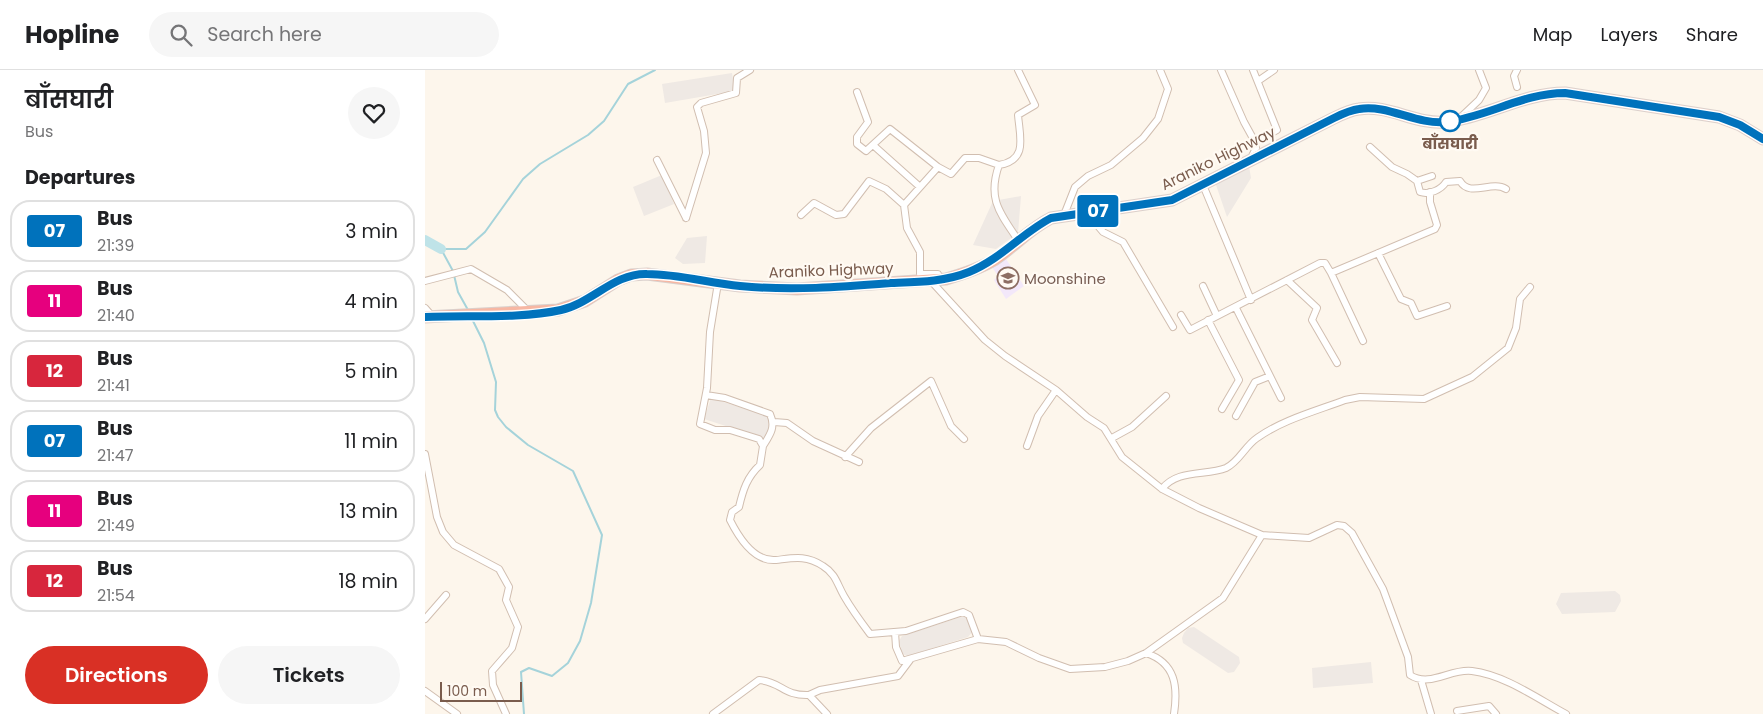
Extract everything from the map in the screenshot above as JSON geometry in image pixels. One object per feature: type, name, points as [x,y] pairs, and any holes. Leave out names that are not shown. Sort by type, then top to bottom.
[{"type":"highway","name":"Araniko Highway","points":[[427,314],[457,316],[531,314],[571,307],[618,280],[631,275],[647,274],[718,283],[797,289],[935,281],[969,272],[986,264],[1039,224],[1064,215],[1172,200],[1334,118],[1359,109],[1375,109],[1427,121],[1446,122],[1545,93],[1565,93],[1719,117],[1740,125],[1763,140]]},
{"type":"street","points":[[657,160],[664,170],[686,218],[706,153],[704,131],[697,108],[701,104],[736,93],[737,78],[750,70]]},
{"type":"street","points":[[857,92],[868,122],[857,137],[857,144],[866,151],[890,129],[951,174],[965,158],[979,158],[999,165],[1010,164],[1016,159],[1020,150],[1018,115],[1035,105],[1018,70]]},
{"type":"street","points":[[1064,215],[1075,187],[1088,176],[1111,165],[1143,138],[1158,119],[1168,89],[1160,70]]},
{"type":"street","points":[[1221,70],[1255,142],[1256,148],[1249,162]]},
{"type":"street","points":[[1253,70],[1277,130],[1255,142]]},
{"type":"street","points":[[1258,81],[1274,70]]},
{"type":"street","points":[[1458,119],[1479,100],[1486,88],[1479,70]]},
{"type":"street","points":[[1517,70],[1514,76],[1517,87]]},
{"type":"street","points":[[873,145],[920,187]]},
{"type":"street","points":[[1370,147],[1392,167],[1417,181],[1420,192],[1426,194],[1443,187],[1446,182],[1450,181],[1460,181],[1463,187],[1469,190],[1489,185],[1506,189]]},
{"type":"street","points":[[999,165],[994,179],[997,209],[1018,240]]},
{"type":"street","points":[[904,205],[938,166]]},
{"type":"street","points":[[1417,181],[1432,176]]},
{"type":"street","points":[[801,215],[814,203],[835,215],[844,214],[869,181],[886,189],[904,205],[907,228],[920,252],[920,274],[938,274],[935,281],[985,340],[1012,361],[1056,390],[1087,417],[1104,428],[1122,457],[1162,489],[1199,508],[1262,534],[1309,538],[1337,525],[1344,526],[1352,533],[1383,589],[1408,657],[1410,675],[1421,680],[1430,680],[1457,671],[1472,671],[1512,685],[1566,714]]},
{"type":"street","points":[[1203,185],[1251,300]]},
{"type":"street","points":[[1331,273],[1435,229],[1437,225],[1430,202],[1430,192]]},
{"type":"street","points":[[1087,212],[1103,232],[1123,242],[1173,327]]},
{"type":"street","points":[[1378,253],[1401,299],[1411,303],[1417,316],[1447,306]]},
{"type":"street","points":[[1181,315],[1190,330],[1236,308],[1320,263],[1325,263],[1363,341]]},
{"type":"street","points":[[425,281],[471,270],[507,290],[531,314]]},
{"type":"street","points":[[1287,280],[1317,308],[1312,320],[1337,363]]},
{"type":"street","points":[[718,283],[710,332],[706,395],[700,424],[715,430],[730,430],[759,439],[763,446]]},
{"type":"street","points":[[1203,286],[1217,316]]},
{"type":"street","points":[[1162,489],[1166,484],[1185,476],[1220,470],[1231,465],[1256,439],[1345,400],[1360,397],[1425,399],[1472,377],[1508,348],[1516,328],[1520,299],[1530,287]]},
{"type":"street","points":[[1236,308],[1281,398]]},
{"type":"street","points":[[1208,320],[1239,380],[1222,409]]},
{"type":"street","points":[[1237,416],[1255,382],[1270,376]]},
{"type":"street","points":[[845,457],[871,428],[931,381],[951,426],[964,439]]},
{"type":"street","points":[[1027,446],[1037,416],[1056,390]]},
{"type":"street","points":[[706,395],[725,398],[770,414],[774,422],[772,431],[763,446],[760,465],[751,473],[743,488],[739,507],[732,512],[730,520],[750,549],[762,558],[774,560],[789,556],[807,557],[824,566],[836,576],[843,594],[870,634],[895,632],[937,622],[963,612],[969,615],[979,639]]},
{"type":"street","points":[[1111,438],[1132,427],[1166,396]]},
{"type":"street","points":[[774,422],[787,423],[813,441],[859,462]]},
{"type":"street","points":[[425,454],[437,517],[443,532],[454,545],[499,569],[509,587],[506,600],[519,627],[512,648],[492,672],[493,685],[506,714]]},
{"type":"street","points":[[895,632],[896,646],[902,661],[979,639],[1006,642],[1039,658],[1070,669],[1105,667],[1146,654],[1223,598],[1262,534]]},
{"type":"street","points":[[425,619],[446,595]]},
{"type":"street","points":[[1146,654],[1165,663],[1171,671],[1177,698],[1174,714]]},
{"type":"street","points":[[713,714],[759,680],[770,681],[794,696],[809,695],[820,690],[897,676],[910,660]]},
{"type":"street","points":[[1421,680],[1431,714]]},
{"type":"street","points":[[425,691],[457,714]]},
{"type":"street","points":[[809,695],[827,714]]},
{"type":"street","points":[[1457,712],[1489,706],[1496,714]]},
{"type":"shaded area","points":[[732,73],[735,91],[665,103],[662,84]]},
{"type":"shaded area","points":[[1249,166],[1251,178],[1227,217],[1215,182]]},
{"type":"shaded area","points":[[662,175],[674,204],[644,216],[633,187]]},
{"type":"shaded area","points":[[1021,196],[1018,233],[996,249],[973,245],[993,201]]},
{"type":"shaded area","points":[[707,236],[705,263],[683,264],[675,258],[687,238]]},
{"type":"shaded area","name":"Moonshine","points":[[1006,259],[1024,286],[1006,299],[994,280],[998,276],[992,267]]},
{"type":"shaded area","points":[[711,398],[773,418],[766,439],[704,419]]},
{"type":"shaded area","points":[[1615,591],[1620,595],[1621,601],[1615,612],[1562,614],[1556,604],[1561,593]]},
{"type":"shaded area","points":[[964,616],[969,620],[973,631],[968,637],[908,656],[902,654],[899,641],[902,636]]},
{"type":"shaded area","points":[[1194,627],[1239,657],[1240,663],[1234,672],[1228,673],[1183,643],[1184,633],[1188,628]]},
{"type":"shaded area","points":[[1371,662],[1373,683],[1313,688],[1312,668]]},
{"type":"waterway","points":[[441,249],[466,249],[485,232],[523,179],[540,164],[588,135],[604,121],[628,84],[655,70]]},
{"type":"waterway","points":[[425,240],[441,249]]},
{"type":"waterway","points":[[441,249],[453,271]]},
{"type":"waterway","points":[[454,275],[458,292],[468,310]]},
{"type":"waterway","points":[[472,319],[484,343],[496,382],[495,410],[498,417],[506,427],[528,445],[573,471],[602,535],[591,603],[580,641],[568,663],[552,676],[529,668],[521,672],[524,714]]},
{"type":"bus line","name":"07","points":[[425,317],[531,314],[559,310],[585,301],[618,280],[631,275],[647,274],[740,286],[797,289],[940,280],[969,272],[986,264],[1006,251],[1039,224],[1051,218],[1172,200],[1334,118],[1359,109],[1375,109],[1416,119],[1446,122],[1489,111],[1545,93],[1565,93],[1660,106],[1719,117],[1740,125],[1763,139]]},
{"type":"place","name":"बाँसघारी","points":[[1450,121]]},
{"type":"place","name":"Moonshine","points":[[1008,278]]}]
